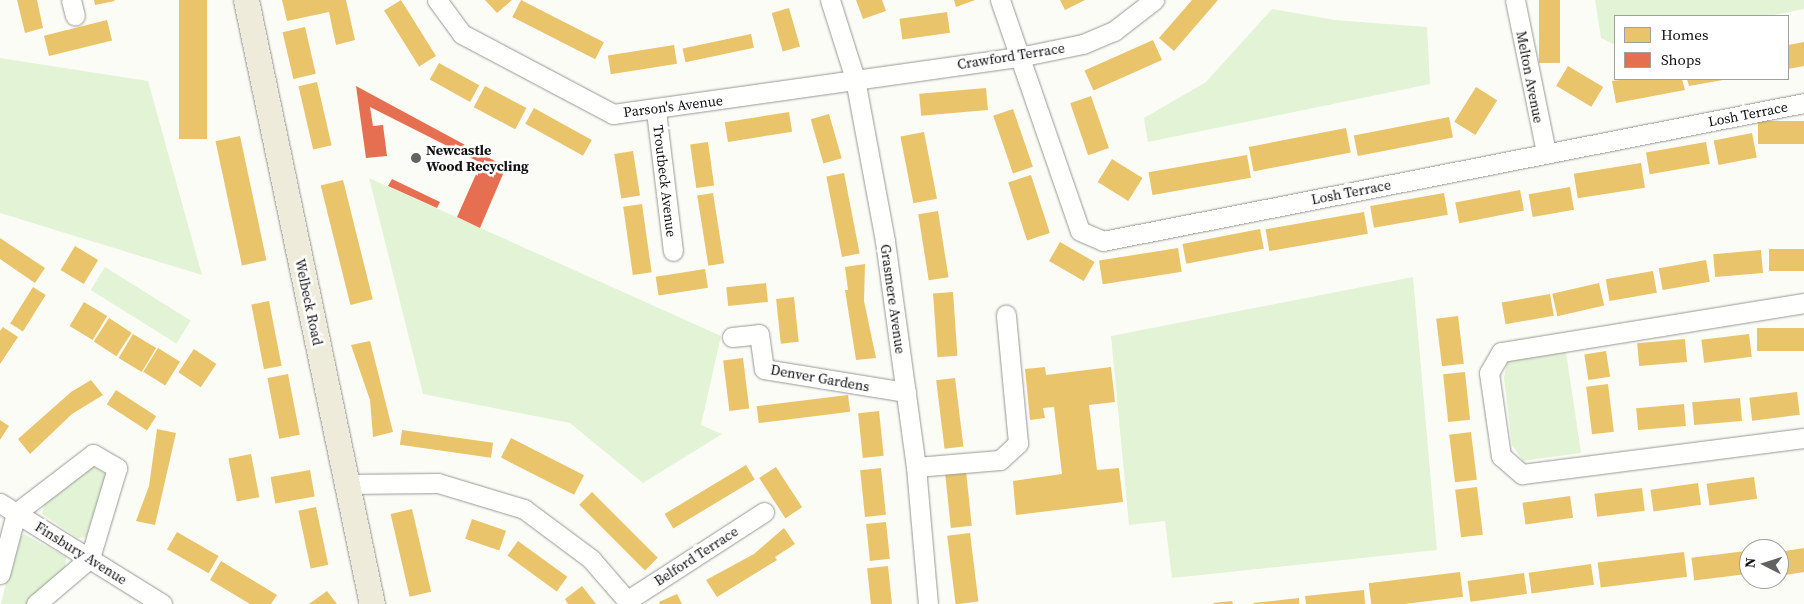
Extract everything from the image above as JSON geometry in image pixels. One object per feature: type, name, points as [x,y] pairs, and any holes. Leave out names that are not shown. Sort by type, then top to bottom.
[{"type":"main road","name":"Welbeck Road","points":[[246,0],[372,604]]},
{"type":"street","name":"Parson's Avenue","points":[[437,0],[462,34],[613,114],[656,111],[855,79]]},
{"type":"street","name":"Grasmere Avenue","points":[[830,0],[855,79],[885,241],[916,467],[928,604]]},
{"type":"street","name":"Losh Terrace","points":[[1000,0],[1080,231],[1103,241],[1804,103]]},
{"type":"street","name":"Crawford Terrace","points":[[855,79],[1019,57],[1083,44],[1114,31],[1154,0]]},
{"type":"street","name":"Melton Avenue","points":[[1515,0],[1546,153]]},
{"type":"street","name":"Troutbeck Avenue","points":[[656,111],[673,251]]},
{"type":"street","points":[[1804,303],[1501,352],[1489,373],[1501,456],[1522,474],[1804,438]]},
{"type":"street","points":[[916,467],[1000,460],[1018,443],[1006,315]]},
{"type":"street","name":"Denver Gardens","points":[[732,337],[759,334],[764,369],[906,392]]},
{"type":"street","points":[[0,574],[8,508],[93,454],[117,468],[90,558],[36,604]]},
{"type":"street","points":[[347,484],[438,483],[524,509],[562,533],[629,602]]},
{"type":"street","name":"Finsbury Avenue","points":[[8,508],[162,604]]},
{"type":"street","name":"Belford Terrace","points":[[629,602],[764,512]]},
{"type":"green space","points":[[1595,0],[1804,0],[1804,9],[1774,15],[1614,15],[1614,44],[1601,38]]},
{"type":"green space","points":[[1272,9],[1335,20],[1427,27],[1430,84],[1148,142],[1144,118],[1206,82]]},
{"type":"green space","points":[[0,58],[148,81],[202,275],[0,213]]},
{"type":"green space","points":[[369,178],[721,336],[701,425],[722,434],[643,483],[570,423],[423,394]]},
{"type":"green space","points":[[105,267],[191,321],[176,343],[91,290]]},
{"type":"green space","points":[[1413,277],[1437,550],[1172,578],[1165,521],[1129,525],[1111,336]]},
{"type":"green space","points":[[1566,352],[1581,453],[1523,461],[1512,445],[1504,378],[1507,361]]},
{"type":"green space","points":[[92,465],[108,476],[86,537],[78,538],[42,514],[45,501]]},
{"type":"green space","points":[[24,534],[66,557],[65,570],[28,604],[1,604],[16,540]]},
{"type":"building: Homes","points":[[17,0],[37,0],[43,28],[25,33]]},
{"type":"building: Homes","points":[[94,0],[114,0],[115,1],[95,5]]},
{"type":"building: Homes","points":[[179,0],[207,0],[207,139],[179,139]]},
{"type":"building: Homes","points":[[282,0],[346,0],[355,40],[336,45],[329,12],[287,21]]},
{"type":"building: Homes","points":[[401,0],[436,56],[419,67],[384,11]]},
{"type":"building: Homes","points":[[485,0],[512,0],[497,13]]},
{"type":"building: Homes","points":[[521,0],[604,42],[595,59],[512,17]]},
{"type":"building: Homes","points":[[856,0],[882,0],[886,11],[863,19]]},
{"type":"building: Homes","points":[[954,0],[975,0],[956,7]]},
{"type":"building: Homes","points":[[1060,0],[1085,0],[1065,10]]},
{"type":"building: Homes","points":[[1192,0],[1218,0],[1174,51],[1159,38]]},
{"type":"building: Homes","points":[[1539,0],[1560,0],[1560,63],[1539,63]]},
{"type":"building: Homes","points":[[789,8],[800,46],[783,51],[772,13]]},
{"type":"building: Homes","points":[[947,12],[950,33],[902,39],[899,19]]},
{"type":"building: Homes","points":[[107,20],[112,40],[49,56],[44,36]]},
{"type":"building: Homes","points":[[305,27],[316,74],[293,79],[283,32]]},
{"type":"building: Homes","points":[[751,34],[754,48],[685,62],[683,49]]},
{"type":"building: Homes","points":[[1153,40],[1162,60],[1093,91],[1084,71]]},
{"type":"building: Homes","points":[[1804,42],[1804,66],[1789,69],[1789,45]]},
{"type":"building: Homes","points":[[674,45],[677,64],[611,74],[608,55]]},
{"type":"building: Homes","points":[[439,63],[479,85],[470,102],[430,80]]},
{"type":"building: Homes","points":[[1568,66],[1603,87],[1591,107],[1556,86]]},
{"type":"building: Homes","points":[[1682,80],[1685,90],[1616,103],[1612,81]]},
{"type":"building: Homes","points":[[1687,80],[1723,80],[1689,86]]},
{"type":"building: Homes","points":[[317,82],[332,145],[313,150],[298,86]]},
{"type":"building: Homes","points":[[485,86],[526,108],[515,129],[474,107]]},
{"type":"building: Homes","points":[[1476,87],[1497,100],[1475,135],[1454,122]]},
{"type":"building: Homes","points":[[986,88],[988,110],[921,116],[919,94]]},
{"type":"building: Homes","points":[[1091,96],[1109,148],[1088,155],[1070,103]]},
{"type":"building: Homes","points":[[534,108],[592,140],[583,156],[525,124]]},
{"type":"building: Homes","points":[[1013,109],[1033,167],[1013,174],[993,116]]},
{"type":"building: Homes","points":[[789,112],[792,132],[728,142],[725,122]]},
{"type":"building: Homes","points":[[829,114],[842,158],[823,163],[811,119]]},
{"type":"building: Homes","points":[[1449,117],[1453,138],[1358,156],[1354,136]]},
{"type":"building: Homes","points":[[1758,121],[1804,121],[1804,144],[1758,144]]},
{"type":"building: Homes","points":[[1346,128],[1351,153],[1254,171],[1249,147]]},
{"type":"building: Homes","points":[[924,132],[937,199],[913,203],[900,137]]},
{"type":"building: Homes","points":[[1752,133],[1757,158],[1718,165],[1714,140]]},
{"type":"building: Homes","points":[[240,136],[266,260],[242,265],[216,141]]},
{"type":"building: Homes","points":[[708,142],[714,186],[696,188],[690,145]]},
{"type":"building: Homes","points":[[1706,142],[1710,164],[1650,174],[1646,153]]},
{"type":"building: Homes","points":[[633,151],[640,195],[621,198],[614,154]]},
{"type":"building: Homes","points":[[1247,155],[1251,178],[1153,195],[1149,172]]},
{"type":"building: Homes","points":[[1112,159],[1143,178],[1128,201],[1098,182]]},
{"type":"building: Homes","points":[[1641,163],[1645,188],[1578,198],[1574,174]]},
{"type":"building: Homes","points":[[844,173],[860,253],[842,257],[826,176]]},
{"type":"building: Homes","points":[[1031,175],[1050,233],[1027,240],[1008,182]]},
{"type":"building: Homes","points":[[343,180],[373,299],[350,305],[321,186]]},
{"type":"building: Homes","points":[[1570,187],[1574,210],[1533,217],[1529,194]]},
{"type":"building: Homes","points":[[1520,190],[1524,211],[1459,223],[1455,203]]},
{"type":"building: Homes","points":[[713,193],[724,263],[708,266],[697,196]]},
{"type":"building: Homes","points":[[1444,193],[1448,215],[1374,228],[1370,206]]},
{"type":"building: Homes","points":[[642,204],[652,272],[633,275],[623,207]]},
{"type":"building: Homes","points":[[938,211],[948,277],[929,280],[918,214]]},
{"type":"building: Homes","points":[[1364,212],[1368,234],[1269,251],[1266,229]]},
{"type":"building: Homes","points":[[1260,229],[1264,249],[1186,264],[1182,244]]},
{"type":"building: Homes","points":[[0,238],[45,268],[35,283],[0,259]]},
{"type":"building: Homes","points":[[1060,242],[1095,262],[1084,281],[1049,261]]},
{"type":"building: Homes","points":[[75,246],[98,260],[84,284],[61,270]]},
{"type":"building: Homes","points":[[1178,248],[1182,272],[1103,284],[1099,261]]},
{"type":"building: Homes","points":[[1769,249],[1804,249],[1804,271],[1769,271]]},
{"type":"building: Homes","points":[[1761,250],[1763,273],[1715,277],[1713,254]]},
{"type":"building: Homes","points":[[1706,260],[1710,282],[1663,290],[1659,268]]},
{"type":"building: Homes","points":[[865,264],[864,301],[876,358],[856,360],[845,290],[848,290],[845,267]]},
{"type":"building: Homes","points":[[705,269],[708,288],[659,296],[656,277]]},
{"type":"building: Homes","points":[[1653,271],[1657,293],[1610,301],[1606,279]]},
{"type":"building: Homes","points":[[766,283],[768,302],[728,306],[726,287]]},
{"type":"building: Homes","points":[[1599,283],[1604,305],[1557,316],[1552,294]]},
{"type":"building: Homes","points":[[33,287],[46,295],[23,331],[10,323]]},
{"type":"building: Homes","points":[[953,292],[957,356],[938,357],[933,293]]},
{"type":"building: Homes","points":[[1550,294],[1554,316],[1506,324],[1502,303]]},
{"type":"building: Homes","points":[[794,297],[799,342],[781,344],[776,299]]},
{"type":"building: Homes","points":[[269,301],[282,366],[264,369],[251,304]]},
{"type":"building: Homes","points":[[84,302],[107,316],[93,340],[70,326]]},
{"type":"building: Homes","points":[[1458,316],[1464,364],[1442,366],[1436,319]]},
{"type":"building: Homes","points":[[109,318],[132,333],[116,356],[94,341]]},
{"type":"building: Homes","points":[[3,327],[18,337],[0,364],[0,331]]},
{"type":"building: Homes","points":[[1757,328],[1804,328],[1804,351],[1757,351]]},
{"type":"building: Homes","points":[[133,334],[156,348],[142,372],[119,358]]},
{"type":"building: Homes","points":[[1749,334],[1752,357],[1704,363],[1701,340]]},
{"type":"building: Homes","points":[[1685,339],[1687,362],[1639,366],[1637,343]]},
{"type":"building: Homes","points":[[370,341],[393,432],[373,437],[370,400],[351,345]]},
{"type":"building: Homes","points":[[158,348],[180,362],[165,386],[143,372]]},
{"type":"building: Homes","points":[[194,349],[216,364],[201,387],[178,372]]},
{"type":"building: Homes","points":[[1606,351],[1610,377],[1588,380],[1584,354]]},
{"type":"building: Homes","points":[[743,358],[749,409],[729,411],[723,360]]},
{"type":"building: Homes","points":[[1045,367],[1046,375],[1111,367],[1115,402],[1089,405],[1097,470],[1119,468],[1123,502],[1016,515],[1013,481],[1062,474],[1054,407],[1043,408],[1045,418],[1030,420],[1025,369]]},
{"type":"building: Homes","points":[[1465,372],[1470,420],[1448,422],[1443,374]]},
{"type":"building: Homes","points":[[288,374],[300,435],[279,439],[267,378]]},
{"type":"building: Homes","points":[[955,378],[963,446],[945,449],[936,380]]},
{"type":"building: Homes","points":[[91,380],[103,395],[72,414],[30,454],[18,439],[71,392]]},
{"type":"building: Homes","points":[[1608,384],[1614,432],[1592,434],[1586,387]]},
{"type":"building: Homes","points":[[116,390],[156,416],[147,430],[107,404]]},
{"type":"building: Homes","points":[[1797,392],[1800,415],[1752,421],[1749,398]]},
{"type":"building: Homes","points":[[848,395],[850,412],[759,423],[757,406]]},
{"type":"building: Homes","points":[[1740,398],[1742,421],[1694,425],[1692,402]]},
{"type":"building: Homes","points":[[1684,404],[1686,426],[1638,430],[1636,408]]},
{"type":"building: Homes","points":[[879,411],[884,456],[863,458],[858,413]]},
{"type":"building: Homes","points":[[0,420],[9,426],[0,440]]},
{"type":"building: Homes","points":[[157,429],[176,433],[155,525],[136,521],[149,486]]},
{"type":"building: Homes","points":[[402,430],[493,443],[491,458],[400,445]]},
{"type":"building: Homes","points":[[1471,432],[1477,480],[1455,482],[1449,435]]},
{"type":"building: Homes","points":[[511,438],[584,475],[574,495],[501,458]]},
{"type":"building: Homes","points":[[251,454],[259,497],[237,502],[228,458]]},
{"type":"building: Homes","points":[[746,465],[755,480],[673,529],[665,514]]},
{"type":"building: Homes","points":[[776,467],[802,507],[785,518],[759,478]]},
{"type":"building: Homes","points":[[881,468],[886,515],[865,517],[860,470]]},
{"type":"building: Homes","points":[[310,470],[315,497],[275,504],[271,477]]},
{"type":"building: Homes","points":[[966,471],[972,526],[951,528],[945,473]]},
{"type":"building: Homes","points":[[1754,477],[1757,499],[1710,505],[1706,484]]},
{"type":"building: Homes","points":[[1698,483],[1701,505],[1654,511],[1650,490]]},
{"type":"building: Homes","points":[[1477,487],[1483,535],[1461,537],[1455,490]]},
{"type":"building: Homes","points":[[1642,488],[1645,511],[1597,517],[1594,494]]},
{"type":"building: Homes","points":[[592,492],[658,558],[645,570],[579,505]]},
{"type":"building: Homes","points":[[1570,496],[1573,518],[1526,524],[1522,503]]},
{"type":"building: Homes","points":[[316,507],[328,565],[311,568],[298,511]]},
{"type":"building: Homes","points":[[412,509],[431,592],[410,597],[391,514]]},
{"type":"building: Homes","points":[[472,519],[506,531],[499,551],[465,539]]},
{"type":"building: Homes","points":[[886,522],[890,559],[870,561],[866,524]]},
{"type":"building: Homes","points":[[784,528],[795,544],[775,557],[777,560],[717,597],[706,580],[754,554]]},
{"type":"building: Homes","points":[[177,532],[219,556],[209,573],[167,549]]},
{"type":"building: Homes","points":[[970,533],[978,601],[956,604],[947,536]]},
{"type":"building: Homes","points":[[518,541],[567,577],[557,591],[507,556]]},
{"type":"building: Homes","points":[[1804,548],[1804,572],[1789,574],[1789,550]]},
{"type":"building: Homes","points":[[1684,552],[1687,577],[1601,587],[1598,563]]},
{"type":"building: Homes","points":[[1739,552],[1739,575],[1694,581],[1691,558]]},
{"type":"building: Homes","points":[[221,561],[277,595],[271,604],[250,604],[210,580]]},
{"type":"building: Homes","points":[[1591,564],[1594,585],[1532,594],[1529,573]]},
{"type":"building: Homes","points":[[888,566],[892,604],[871,604],[867,568]]},
{"type":"building: Homes","points":[[1460,572],[1463,597],[1405,604],[1371,604],[1369,583]]},
{"type":"building: Homes","points":[[1524,573],[1527,594],[1470,602],[1468,581]]},
{"type":"building: Homes","points":[[582,586],[596,604],[568,604],[565,599]]},
{"type":"building: Homes","points":[[1364,590],[1365,604],[1306,604],[1305,596]]},
{"type":"building: Homes","points":[[327,591],[337,604],[309,604]]},
{"type":"building: Homes","points":[[677,594],[682,604],[660,604],[659,602]]},
{"type":"building: Homes","points":[[1299,598],[1299,604],[1253,603]]},
{"type":"building: Homes","points":[[1232,601],[1233,604],[1213,603]]},
{"type":"building: Shops","points":[[356,86],[506,167],[480,228],[457,217],[481,163],[370,107],[373,126],[383,125],[387,156],[366,158]]},
{"type":"building: Shops","points":[[392,179],[440,202],[437,208],[388,186]]},
{"type":"place","name":"Newcastle Wood Recycling","points":[[416,158]]}]
